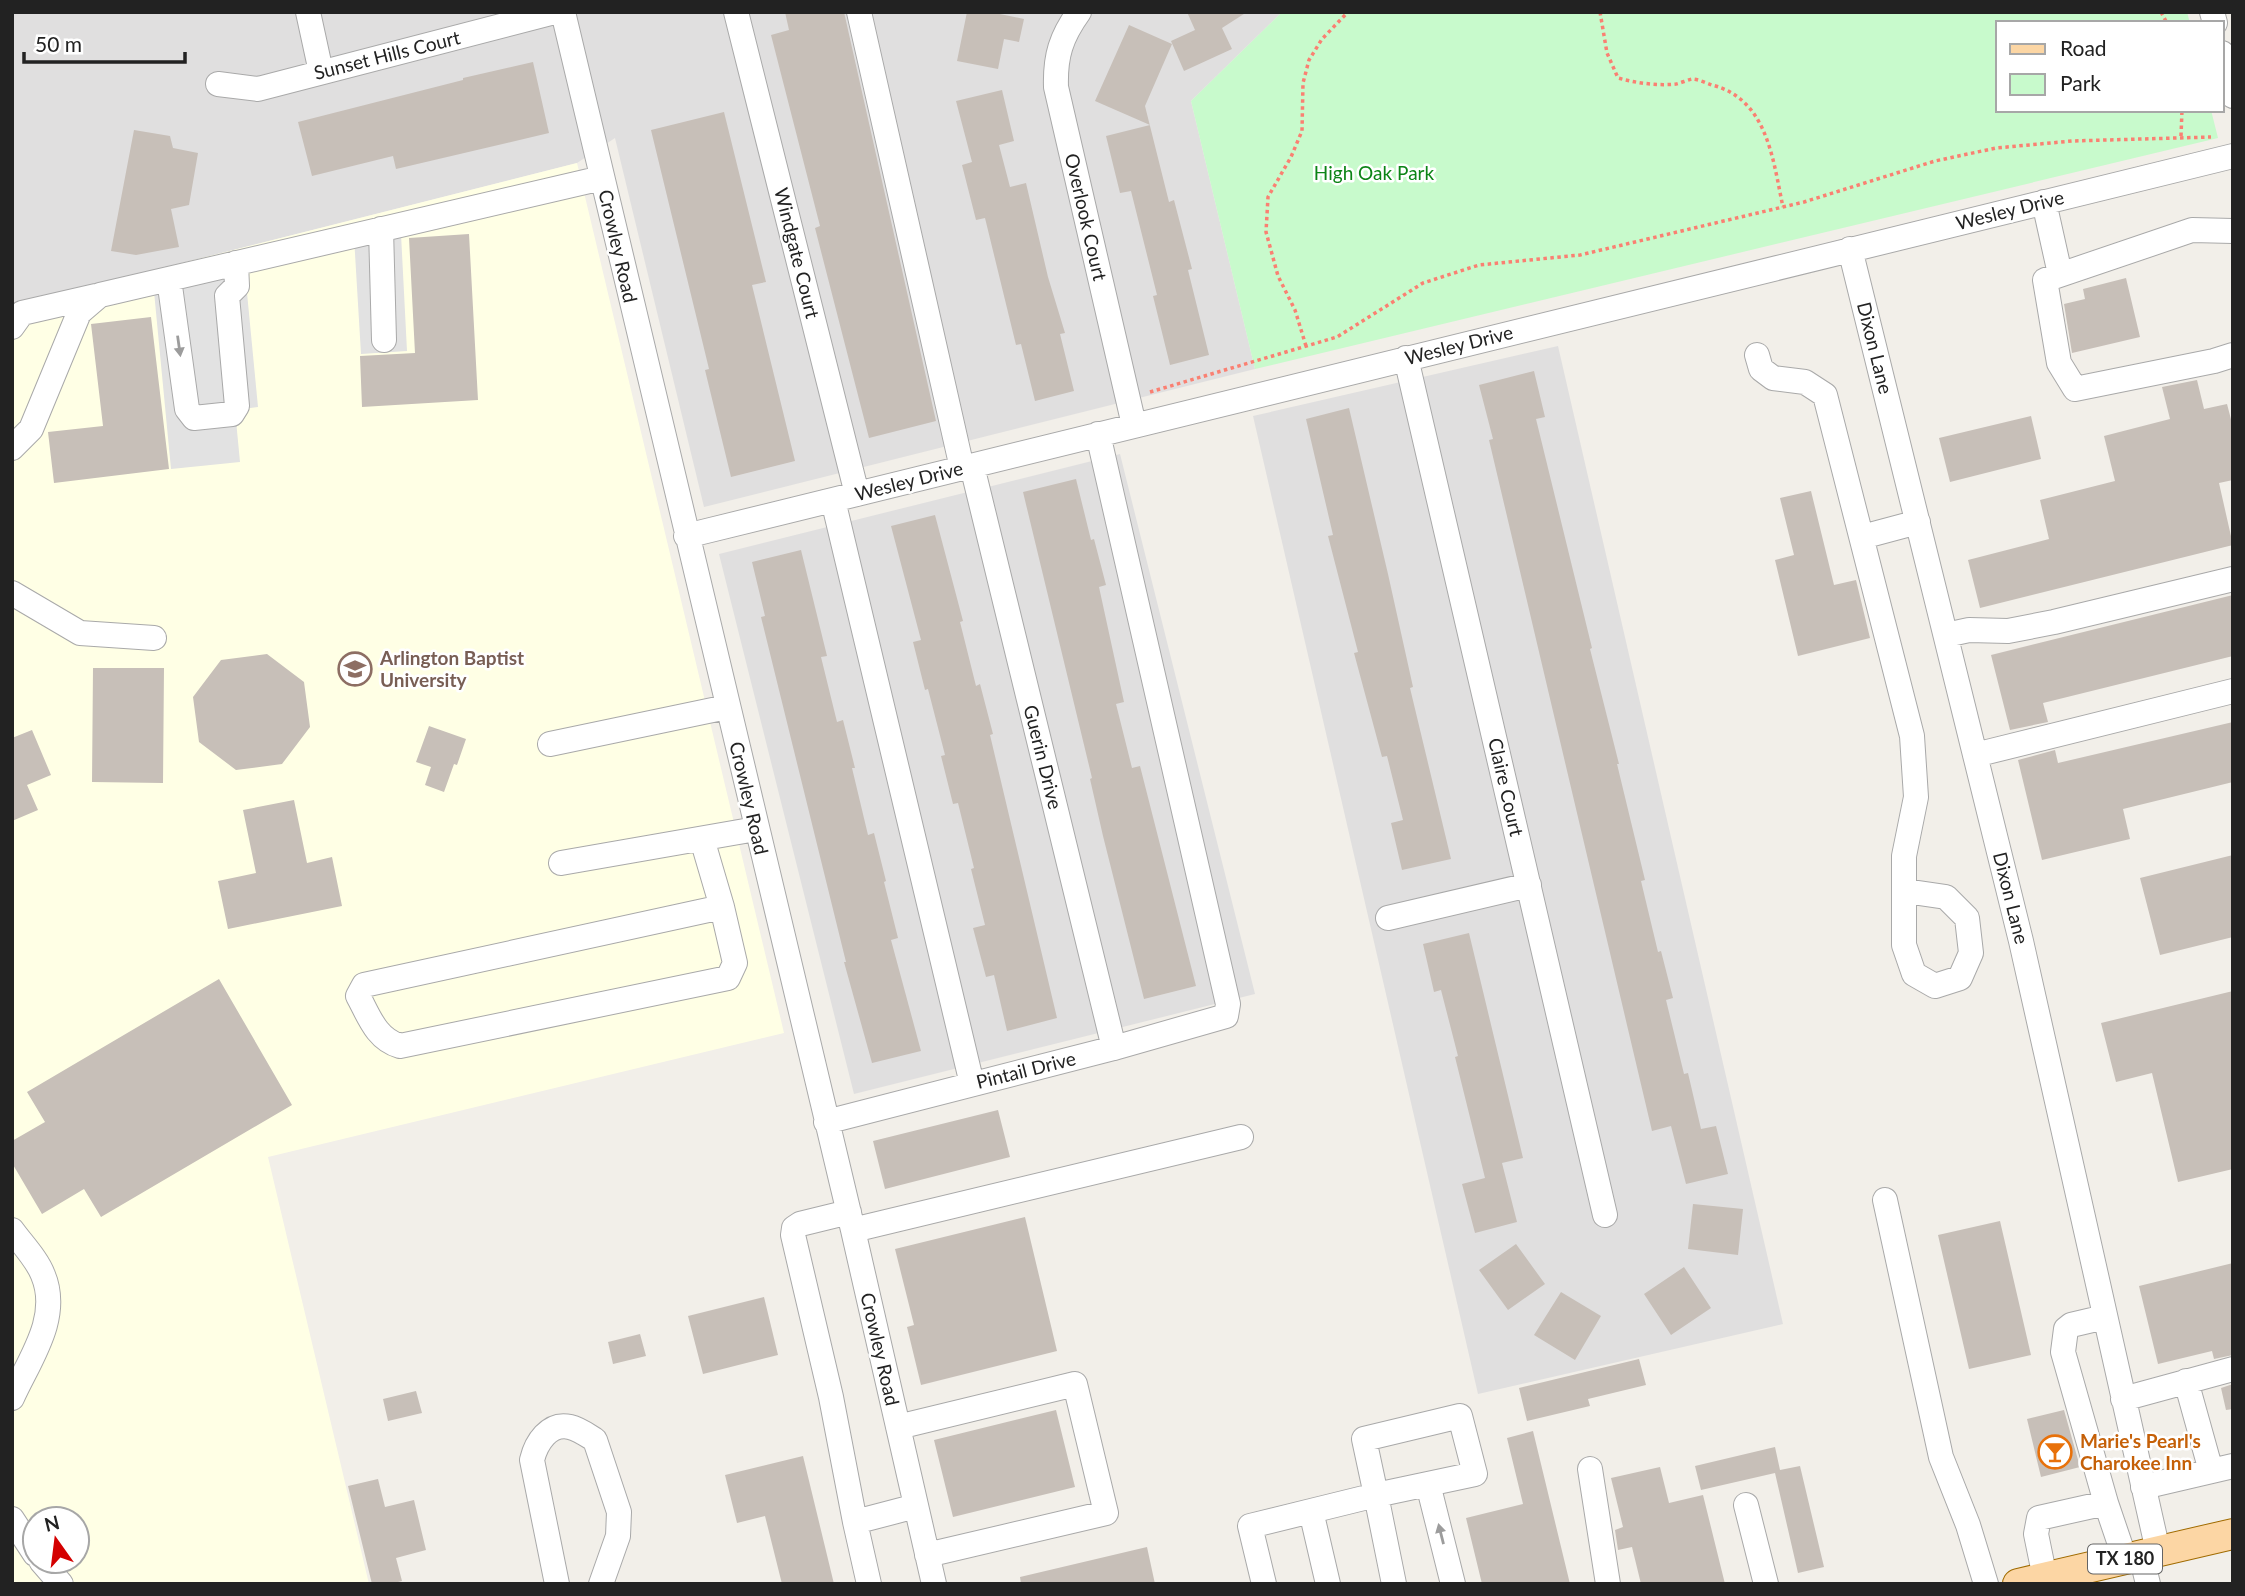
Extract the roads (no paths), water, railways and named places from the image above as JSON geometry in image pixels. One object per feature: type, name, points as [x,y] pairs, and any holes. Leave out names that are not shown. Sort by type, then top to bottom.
[{"type":"main road","name":"TX 180","points":[[2046,1580],[2233,1534]]},
{"type":"street","points":[[308,12],[321,72]]},
{"type":"street","name":"Sunset Hills Court","points":[[218,83],[258,89],[555,12]]},
{"type":"street","name":"Crowley Road","points":[[563,12],[851,1221],[934,1584]]},
{"type":"street","name":"Windgate Court","points":[[736,12],[845,497],[972,1084]]},
{"type":"street","name":"Guerin Drive","points":[[859,12],[967,467],[1114,1048]]},
{"type":"street","name":"Overlook Court","points":[[1079,12],[1065,32],[1055,68],[1056,87],[1134,425]]},
{"type":"street","points":[[2224,61],[2233,96]]},
{"type":"street","name":"Wesley Drive","points":[[686,536],[2233,156]]},
{"type":"street","points":[[12,327],[22,313],[602,178]]},
{"type":"street","points":[[2044,202],[2060,274]]},
{"type":"street","points":[[381,229],[384,340]]},
{"type":"street","points":[[2233,230],[2192,230],[2045,279],[2059,363],[2074,389],[2233,355]]},
{"type":"street","name":"Dixon Lane","points":[[1850,249],[2021,941],[2143,1487],[2141,1555]]},
{"type":"street","points":[[169,279],[187,409],[194,418],[232,414],[237,406],[227,296],[237,286],[236,263]]},
{"type":"street","points":[[12,448],[31,429],[79,313],[100,295]]},
{"type":"street","points":[[1757,355],[1761,369],[1773,378],[1805,382],[1825,396],[1912,736],[1916,797],[1904,856],[1905,891]]},
{"type":"street","name":"Claire Court","points":[[1406,358],[1605,1215]]},
{"type":"street","name":"Pintail Drive","points":[[826,1122],[1114,1048],[1226,1016],[1228,1004],[1098,434]]},
{"type":"street","points":[[1862,537],[1918,522]]},
{"type":"street","points":[[1946,635],[1969,630],[2008,631],[2233,579]]},
{"type":"street","points":[[12,593],[80,633],[155,638]]},
{"type":"street","points":[[1975,755],[2233,691]]},
{"type":"street","points":[[550,744],[727,707]]},
{"type":"street","points":[[561,863],[756,829]]},
{"type":"street","points":[[702,839],[722,907],[735,963],[728,978],[400,1045],[388,1042],[375,1028],[358,996],[364,985],[722,907]]},
{"type":"street","points":[[1388,918],[1528,885]]},
{"type":"street","points":[[869,1584],[831,1397],[793,1235],[794,1228],[800,1224],[851,1221],[1241,1137]]},
{"type":"street","points":[[1885,1200],[1941,1457],[1968,1525],[1986,1584]]},
{"type":"street","points":[[12,1230],[43,1275],[49,1306],[43,1333],[12,1398]]},
{"type":"street","points":[[2105,1317],[2071,1325],[2066,1329],[2063,1352],[2106,1503],[2141,1555],[2148,1584]]},
{"type":"street","points":[[2123,1399],[2233,1369]]},
{"type":"street","points":[[2143,1487],[2222,1468],[2186,1381]]},
{"type":"street","points":[[898,1427],[1075,1384],[1106,1513],[927,1555]]},
{"type":"street","points":[[1264,1584],[1250,1526],[1376,1495],[1475,1474],[1460,1416],[1364,1439],[1376,1495],[1394,1584]]},
{"type":"street","points":[[557,1584],[532,1460],[535,1446],[542,1437],[554,1429],[568,1426],[595,1440],[619,1512],[618,1536],[601,1584]]},
{"type":"street","points":[[1590,1469],[1608,1584]]},
{"type":"street","points":[[1428,1484],[1453,1584]]},
{"type":"street","points":[[2046,1580],[2036,1534],[2039,1518],[2106,1503]]},
{"type":"street","points":[[1746,1505],[1766,1584]]},
{"type":"street","points":[[855,1522],[916,1506]]},
{"type":"street","points":[[1311,1511],[1328,1584]]},
{"type":"place","name":"Arlington Baptist University","points":[[355,669]]},
{"type":"place","name":"Marie's Pearl's Charokee Inn","points":[[2055,1452]]},
{"type":"park label","name":"High Oak Park","points":[[1374,173]]}]
